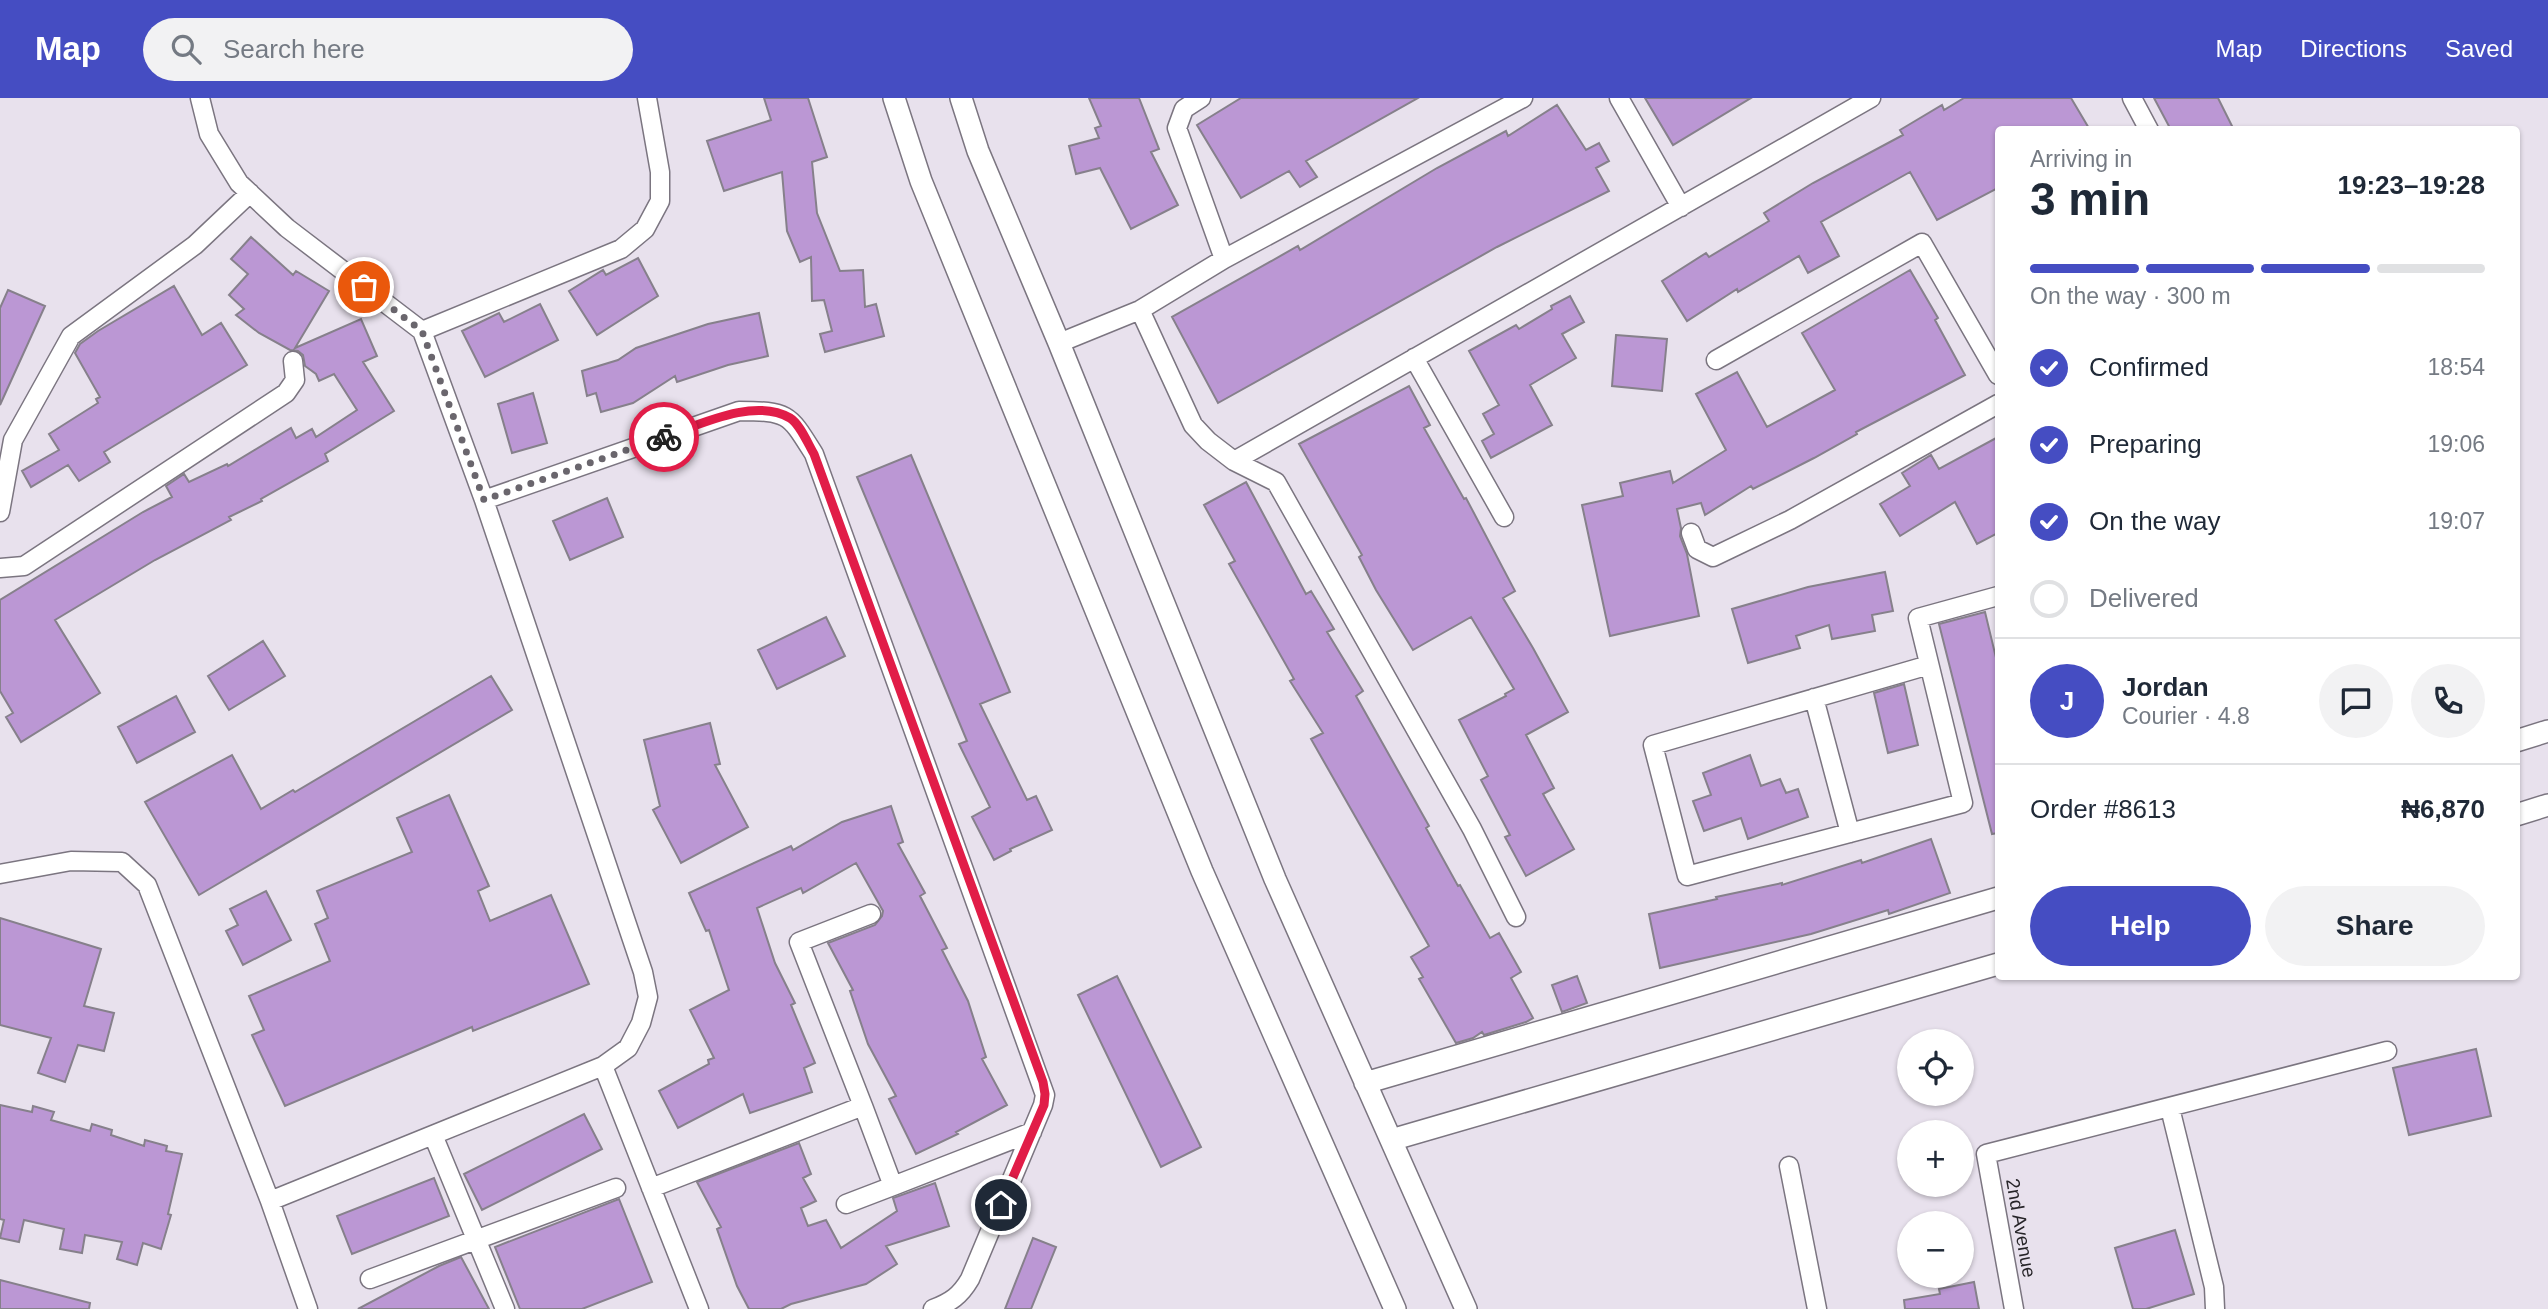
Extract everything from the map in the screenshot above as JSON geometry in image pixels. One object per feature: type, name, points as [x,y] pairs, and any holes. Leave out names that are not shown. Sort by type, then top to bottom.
[{"type":"street","points":[[200,98],[209,134],[239,183],[287,229],[422,331],[484,500],[643,972],[648,998],[641,1023],[628,1048],[603,1066],[270,1200]]},
{"type":"street","points":[[422,331],[621,249],[645,229],[660,201],[660,172],[647,98]]},
{"type":"street","points":[[894,98],[921,181],[1202,871],[1395,1309]]},
{"type":"street","points":[[961,98],[978,151],[1059,343],[1275,879],[1465,1309]]},
{"type":"street","points":[[1201,98],[1184,109],[1177,128],[1224,259]]},
{"type":"street","points":[[1059,343],[1140,310],[1224,259],[1523,98]]},
{"type":"street","points":[[1619,98],[1681,206]]},
{"type":"street","points":[[1234,461],[1871,98]]},
{"type":"street","points":[[2132,98],[2147,126]]},
{"type":"street","points":[[0,512],[13,440],[71,336],[195,245],[250,193]]},
{"type":"street","points":[[1716,360],[1922,243],[1995,370]]},
{"type":"street","points":[[1140,310],[1193,425],[1208,441],[1234,461],[1276,482],[1472,829],[1516,916]]},
{"type":"street","points":[[1414,358],[1504,517]]},
{"type":"street","points":[[0,568],[24,566],[286,393],[295,380],[293,361]]},
{"type":"street","points":[[1691,533],[1697,549],[1713,557],[1790,520],[1995,406]]},
{"type":"street","points":[[484,500],[739,411],[767,411],[792,419],[814,454],[1043,1082],[1045,1094],[1044,1105],[970,1279],[962,1293],[933,1309]]},
{"type":"street","points":[[1929,665],[1653,745],[1687,876],[1963,803],[1918,618],[1995,597]]},
{"type":"street","points":[[1814,698],[1850,833]]},
{"type":"street","points":[[2520,740],[2548,731]]},
{"type":"street","points":[[2520,814],[2548,806]]},
{"type":"street","points":[[0,874],[71,861],[122,862],[147,885],[270,1200],[308,1309]]},
{"type":"street","points":[[1365,1083],[1995,899]]},
{"type":"street","points":[[871,914],[799,942],[893,1186]]},
{"type":"street","points":[[1391,1140],[1995,965]]},
{"type":"street","points":[[2215,1309],[2214,1287],[2170,1108],[2387,1051]]},
{"type":"street","points":[[603,1066],[699,1309]]},
{"type":"street","points":[[651,1188],[863,1106]]},
{"type":"street","name":"2nd Avenue","points":[[2014,1309],[1986,1154],[2170,1108]]},
{"type":"street","points":[[846,1204],[1032,1132]]},
{"type":"street","points":[[433,1135],[505,1309]]},
{"type":"street","points":[[1789,1166],[1816,1309]]},
{"type":"street","points":[[370,1279],[616,1188]]},
{"type":"building","points":[[764,98],[808,98],[827,157],[812,162],[817,213],[840,271],[863,270],[865,307],[876,304],[884,336],[825,352],[820,334],[832,331],[824,300],[812,301],[811,257],[800,262],[787,231],[782,172],[724,191],[707,141],[771,120]]},
{"type":"building","points":[[1089,98],[1139,98],[1159,149],[1151,152],[1178,205],[1131,229],[1100,168],[1076,174],[1069,146],[1099,138],[1095,128],[1101,126]]},
{"type":"building","points":[[1241,98],[1418,98],[1306,161],[1317,177],[1300,187],[1289,171],[1241,198],[1197,125]]},
{"type":"building","points":[[1645,98],[1751,98],[1673,145]]},
{"type":"building","points":[[1964,98],[2071,98],[2088,126],[1995,126],[1995,190],[1937,220],[1910,172],[1821,222],[1839,256],[1808,273],[1799,256],[1738,292],[1737,289],[1687,321],[1662,281],[1706,253],[1709,257],[1769,221],[1764,213],[1813,183],[1903,135],[1900,130],[1942,105],[1944,110]]},
{"type":"building","points":[[2154,98],[2218,98],[2232,126],[2169,126]]},
{"type":"building","points":[[1557,105],[1586,150],[1599,143],[1609,161],[1596,168],[1609,191],[1497,247],[1218,403],[1172,317],[1298,246],[1300,250],[1437,168],[1506,131],[1508,136]]},
{"type":"building","points":[[251,237],[293,275],[296,271],[329,291],[295,348],[361,319],[377,356],[363,362],[394,411],[325,454],[328,461],[261,499],[262,501],[229,517],[231,520],[155,560],[55,620],[100,693],[21,742],[6,717],[13,713],[0,691],[0,600],[172,497],[166,486],[184,474],[189,482],[227,464],[228,466],[291,428],[296,438],[312,429],[316,437],[357,410],[334,374],[319,381],[316,374],[305,366],[303,355],[298,351],[290,350],[259,333],[236,315],[244,309],[229,295],[248,274],[231,259]]},
{"type":"building","points":[[638,258],[658,296],[597,335],[569,291],[603,270],[606,275]]},
{"type":"building","points":[[1910,270],[1938,318],[1935,320],[1965,375],[1856,432],[1857,434],[1814,458],[1753,489],[1751,486],[1705,515],[1701,503],[1677,509],[1680,536],[1687,554],[1699,616],[1610,636],[1582,505],[1623,496],[1620,483],[1670,471],[1673,483],[1726,450],[1696,394],[1737,372],[1767,427],[1835,390],[1802,333]]},
{"type":"building","points":[[174,286],[202,335],[221,323],[247,365],[104,452],[110,462],[79,481],[68,465],[31,487],[22,471],[59,450],[49,434],[98,403],[96,399],[100,397],[75,353],[80,344]]},
{"type":"building","points":[[8,290],[45,306],[0,405],[0,308]]},
{"type":"building","points":[[1570,296],[1584,322],[1562,334],[1576,358],[1530,385],[1552,425],[1491,458],[1482,441],[1494,434],[1483,414],[1499,405],[1469,351],[1516,325],[1519,329]]},
{"type":"building","points":[[540,304],[558,340],[485,377],[462,331],[499,313],[504,322]]},
{"type":"building","points":[[759,313],[768,356],[728,365],[677,382],[675,376],[633,403],[601,412],[596,393],[587,396],[582,371],[618,360],[636,348],[708,324]]},
{"type":"building","points":[[1616,335],[1667,339],[1662,391],[1612,386]]},
{"type":"building","points":[[1409,386],[1430,425],[1424,428],[1464,499],[1466,498],[1515,591],[1503,598],[1568,712],[1526,735],[1554,788],[1543,794],[1574,849],[1526,876],[1505,837],[1510,835],[1481,780],[1488,776],[1459,720],[1506,696],[1505,694],[1514,689],[1471,617],[1413,650],[1376,590],[1359,557],[1362,555],[1299,444]]},
{"type":"building","points":[[533,393],[547,443],[512,453],[498,404]]},
{"type":"building","points":[[1995,439],[1995,535],[1977,544],[1955,502],[1900,536],[1880,504],[1910,486],[1902,473],[1931,455],[1939,469]]},
{"type":"building","points":[[911,455],[1010,692],[980,704],[1027,800],[1036,796],[1052,830],[1010,849],[1011,851],[994,860],[972,817],[990,807],[959,744],[967,741],[857,477]]},
{"type":"building","points":[[1246,482],[1306,594],[1311,591],[1334,629],[1327,632],[1363,691],[1356,696],[1429,826],[1426,828],[1458,886],[1460,885],[1490,938],[1499,933],[1521,972],[1511,978],[1533,1018],[1526,1022],[1484,1035],[1482,1032],[1456,1043],[1419,979],[1423,977],[1411,957],[1429,946],[1311,739],[1323,733],[1290,681],[1294,679],[1229,564],[1235,561],[1204,505]]},
{"type":"building","points":[[607,498],[623,537],[570,560],[553,521]]},
{"type":"building","points":[[1885,572],[1893,611],[1872,615],[1875,631],[1832,639],[1829,625],[1796,636],[1800,648],[1748,663],[1732,609],[1808,587]]},
{"type":"building","points":[[1985,612],[1995,654],[1995,834],[1992,834],[1939,624]]},
{"type":"building","points":[[826,617],[845,656],[777,689],[758,650]]},
{"type":"building","points":[[263,641],[285,676],[229,710],[208,676]]},
{"type":"building","points":[[491,676],[512,710],[199,895],[145,802],[232,755],[261,809],[293,790],[295,792]]},
{"type":"building","points":[[1904,684],[1918,745],[1888,753],[1874,693]]},
{"type":"building","points":[[176,696],[195,732],[137,763],[118,727]]},
{"type":"building","points":[[710,723],[720,764],[715,765],[748,827],[681,863],[653,810],[660,806],[644,740]]},
{"type":"building","points":[[1750,755],[1761,786],[1780,779],[1786,793],[1798,789],[1808,817],[1748,839],[1741,818],[1704,831],[1693,801],[1711,795],[1703,773]]},
{"type":"building","points":[[449,795],[489,886],[478,891],[490,921],[551,895],[589,984],[473,1031],[472,1027],[285,1106],[252,1035],[264,1030],[249,996],[330,961],[315,924],[328,918],[317,891],[412,852],[397,818]]},
{"type":"building","points":[[891,806],[903,842],[898,844],[925,893],[920,896],[947,948],[942,950],[968,1001],[986,1057],[982,1059],[1007,1105],[956,1132],[958,1134],[916,1154],[889,1099],[896,1096],[868,1044],[850,991],[853,990],[828,943],[875,925],[882,916],[883,911],[856,863],[803,893],[801,888],[757,908],[775,963],[795,1003],[791,1005],[815,1063],[804,1068],[812,1092],[750,1113],[743,1094],[678,1128],[659,1091],[709,1064],[708,1060],[714,1058],[690,1010],[729,990],[709,930],[706,931],[689,893],[791,846],[793,850],[842,822]]},
{"type":"building","points":[[1931,839],[1950,893],[1889,914],[1888,910],[1811,934],[1660,968],[1649,914],[1717,899],[1716,897],[1782,885],[1861,860],[1862,863]]},
{"type":"building","points":[[266,891],[291,940],[243,965],[226,931],[238,925],[230,909]]},
{"type":"building","points":[[0,918],[101,949],[84,1006],[114,1013],[104,1051],[78,1045],[65,1082],[38,1073],[51,1038],[0,1025]]},
{"type":"building","points":[[1117,976],[1201,1147],[1161,1167],[1078,995]]},
{"type":"building","points":[[1577,976],[1587,1003],[1562,1012],[1552,985]]},
{"type":"building","points":[[2476,1049],[2491,1116],[2409,1135],[2393,1068]]},
{"type":"building","points":[[0,1105],[32,1112],[33,1106],[54,1112],[51,1120],[90,1131],[92,1124],[112,1130],[111,1135],[144,1146],[145,1140],[167,1146],[166,1151],[182,1154],[168,1214],[171,1215],[161,1249],[143,1243],[137,1265],[117,1259],[122,1242],[85,1235],[82,1253],[60,1249],[64,1229],[24,1220],[19,1242],[0,1238],[4,1220],[0,1219]]},
{"type":"building","points":[[584,1114],[602,1149],[482,1210],[464,1174]]},
{"type":"building","points":[[799,1143],[811,1174],[803,1178],[816,1201],[801,1208],[808,1226],[826,1220],[841,1248],[897,1211],[893,1198],[935,1183],[949,1226],[886,1246],[897,1264],[866,1284],[781,1309],[749,1309],[737,1286],[717,1229],[721,1227],[697,1182]]},
{"type":"building","points":[[434,1178],[449,1216],[352,1254],[337,1216]]},
{"type":"building","points":[[619,1199],[652,1282],[582,1309],[520,1309],[495,1247]]},
{"type":"building","points":[[2175,1230],[2194,1294],[2146,1309],[2133,1309],[2115,1248]]},
{"type":"building","points":[[1033,1238],[1056,1247],[1031,1309],[1005,1309]]},
{"type":"building","points":[[461,1257],[489,1309],[358,1309],[439,1266]]},
{"type":"building","points":[[0,1280],[90,1303],[89,1309],[0,1309]]},
{"type":"building","points":[[1974,1282],[1979,1309],[1905,1309],[1904,1300],[1940,1294],[1939,1289],[1974,1288]]},
{"type":"way so far","points":[[364,287],[422,331],[484,500],[664,437]]},
{"type":"route","points":[[664,437],[739,411],[767,411],[792,419],[814,454],[1043,1082],[1044,1105],[1001,1205]]}]
